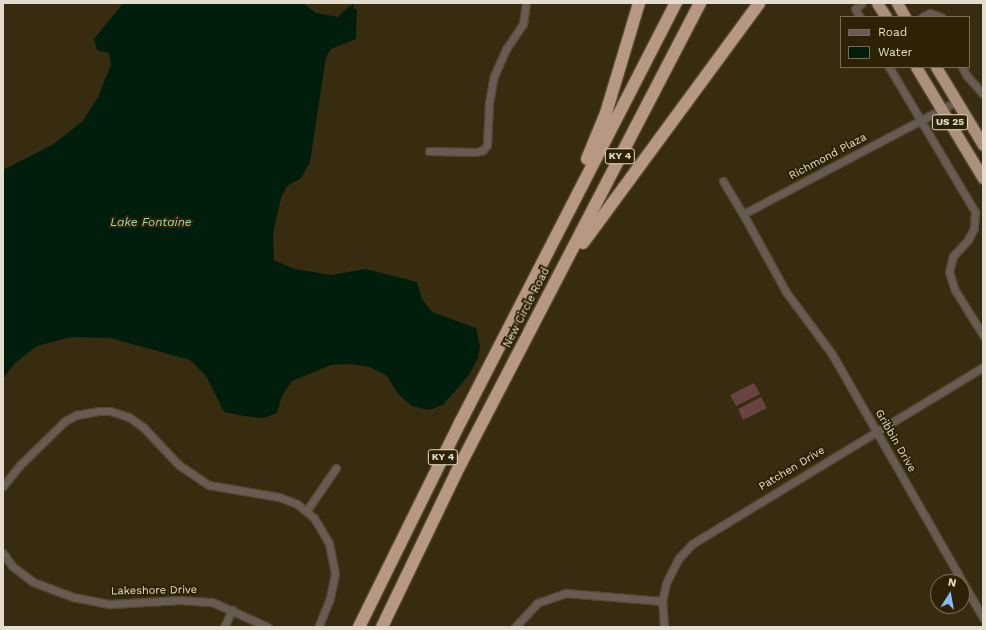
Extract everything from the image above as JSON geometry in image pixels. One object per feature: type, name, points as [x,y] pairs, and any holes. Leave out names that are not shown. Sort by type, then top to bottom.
[{"type":"highway","points":[[530,288],[596,140],[639,3]]},
{"type":"highway","name":"New Circle Road","points":[[359,627],[419,502],[676,3]]},
{"type":"highway","name":"New Circle Road","points":[[382,627],[453,480],[700,3]]},
{"type":"highway","points":[[541,308],[587,236],[759,3]]},
{"type":"highway","points":[[877,3],[885,16]]},
{"type":"highway","points":[[897,3],[904,16]]},
{"type":"highway","name":"US 25","points":[[917,68],[983,178]]},
{"type":"highway","name":"US 25","points":[[937,68],[983,145]]},
{"type":"street","points":[[429,152],[476,152],[483,150],[487,145],[489,103],[494,76],[506,49],[523,24],[526,3]]},
{"type":"street","points":[[859,16],[855,9],[862,3]]},
{"type":"street","points":[[924,16],[930,13],[939,16]]},
{"type":"street","points":[[890,68],[975,212],[974,228],[968,240],[954,256],[949,272],[955,290],[983,335]]},
{"type":"street","points":[[963,68],[967,76],[983,94]]},
{"type":"street","name":"Richmond Plaza","points":[[743,214],[956,101]]},
{"type":"street","points":[[723,181],[743,214]]},
{"type":"street","name":"Gribbin Drive","points":[[743,214],[778,280],[821,337],[877,431],[983,618]]},
{"type":"street","name":"Patchen Drive","points":[[664,627],[662,600],[674,566],[692,544],[983,367]]},
{"type":"street","points":[[3,486],[20,465],[65,421],[86,412],[110,411],[136,421],[179,466],[209,485],[279,497],[307,510],[325,534],[334,563],[333,587],[318,627]]},
{"type":"street","points":[[307,510],[336,468]]},
{"type":"street","name":"Lakeshore Drive","points":[[3,553],[12,566],[33,582],[73,597],[110,604],[202,600],[232,610],[268,627]]},
{"type":"street","points":[[515,627],[520,618],[537,603],[566,593],[662,600]]},
{"type":"street","points":[[224,627],[232,610]]},
{"type":"shaded area","points":[[754,383],[760,394],[736,406],[730,395]]},
{"type":"shaded area","points":[[761,397],[767,408],[743,420],[738,409]]},
{"type":"water","name":"Lake Fontaine","points":[[123,3],[303,3],[316,13],[338,17],[349,6],[357,10],[356,39],[331,49],[326,57],[310,162],[301,178],[287,186],[281,198],[273,233],[274,260],[295,269],[331,275],[366,269],[417,282],[422,299],[432,312],[476,328],[480,346],[478,358],[469,375],[443,405],[429,410],[412,406],[398,394],[387,376],[370,367],[349,364],[331,365],[292,381],[282,396],[277,413],[264,418],[224,412],[206,376],[190,360],[110,338],[71,337],[37,346],[14,364],[3,379],[3,170],[52,145],[83,121],[98,97],[111,65],[109,53],[97,50],[94,39]]},
{"type":"waterway","points":[[352,8],[353,3]]}]
